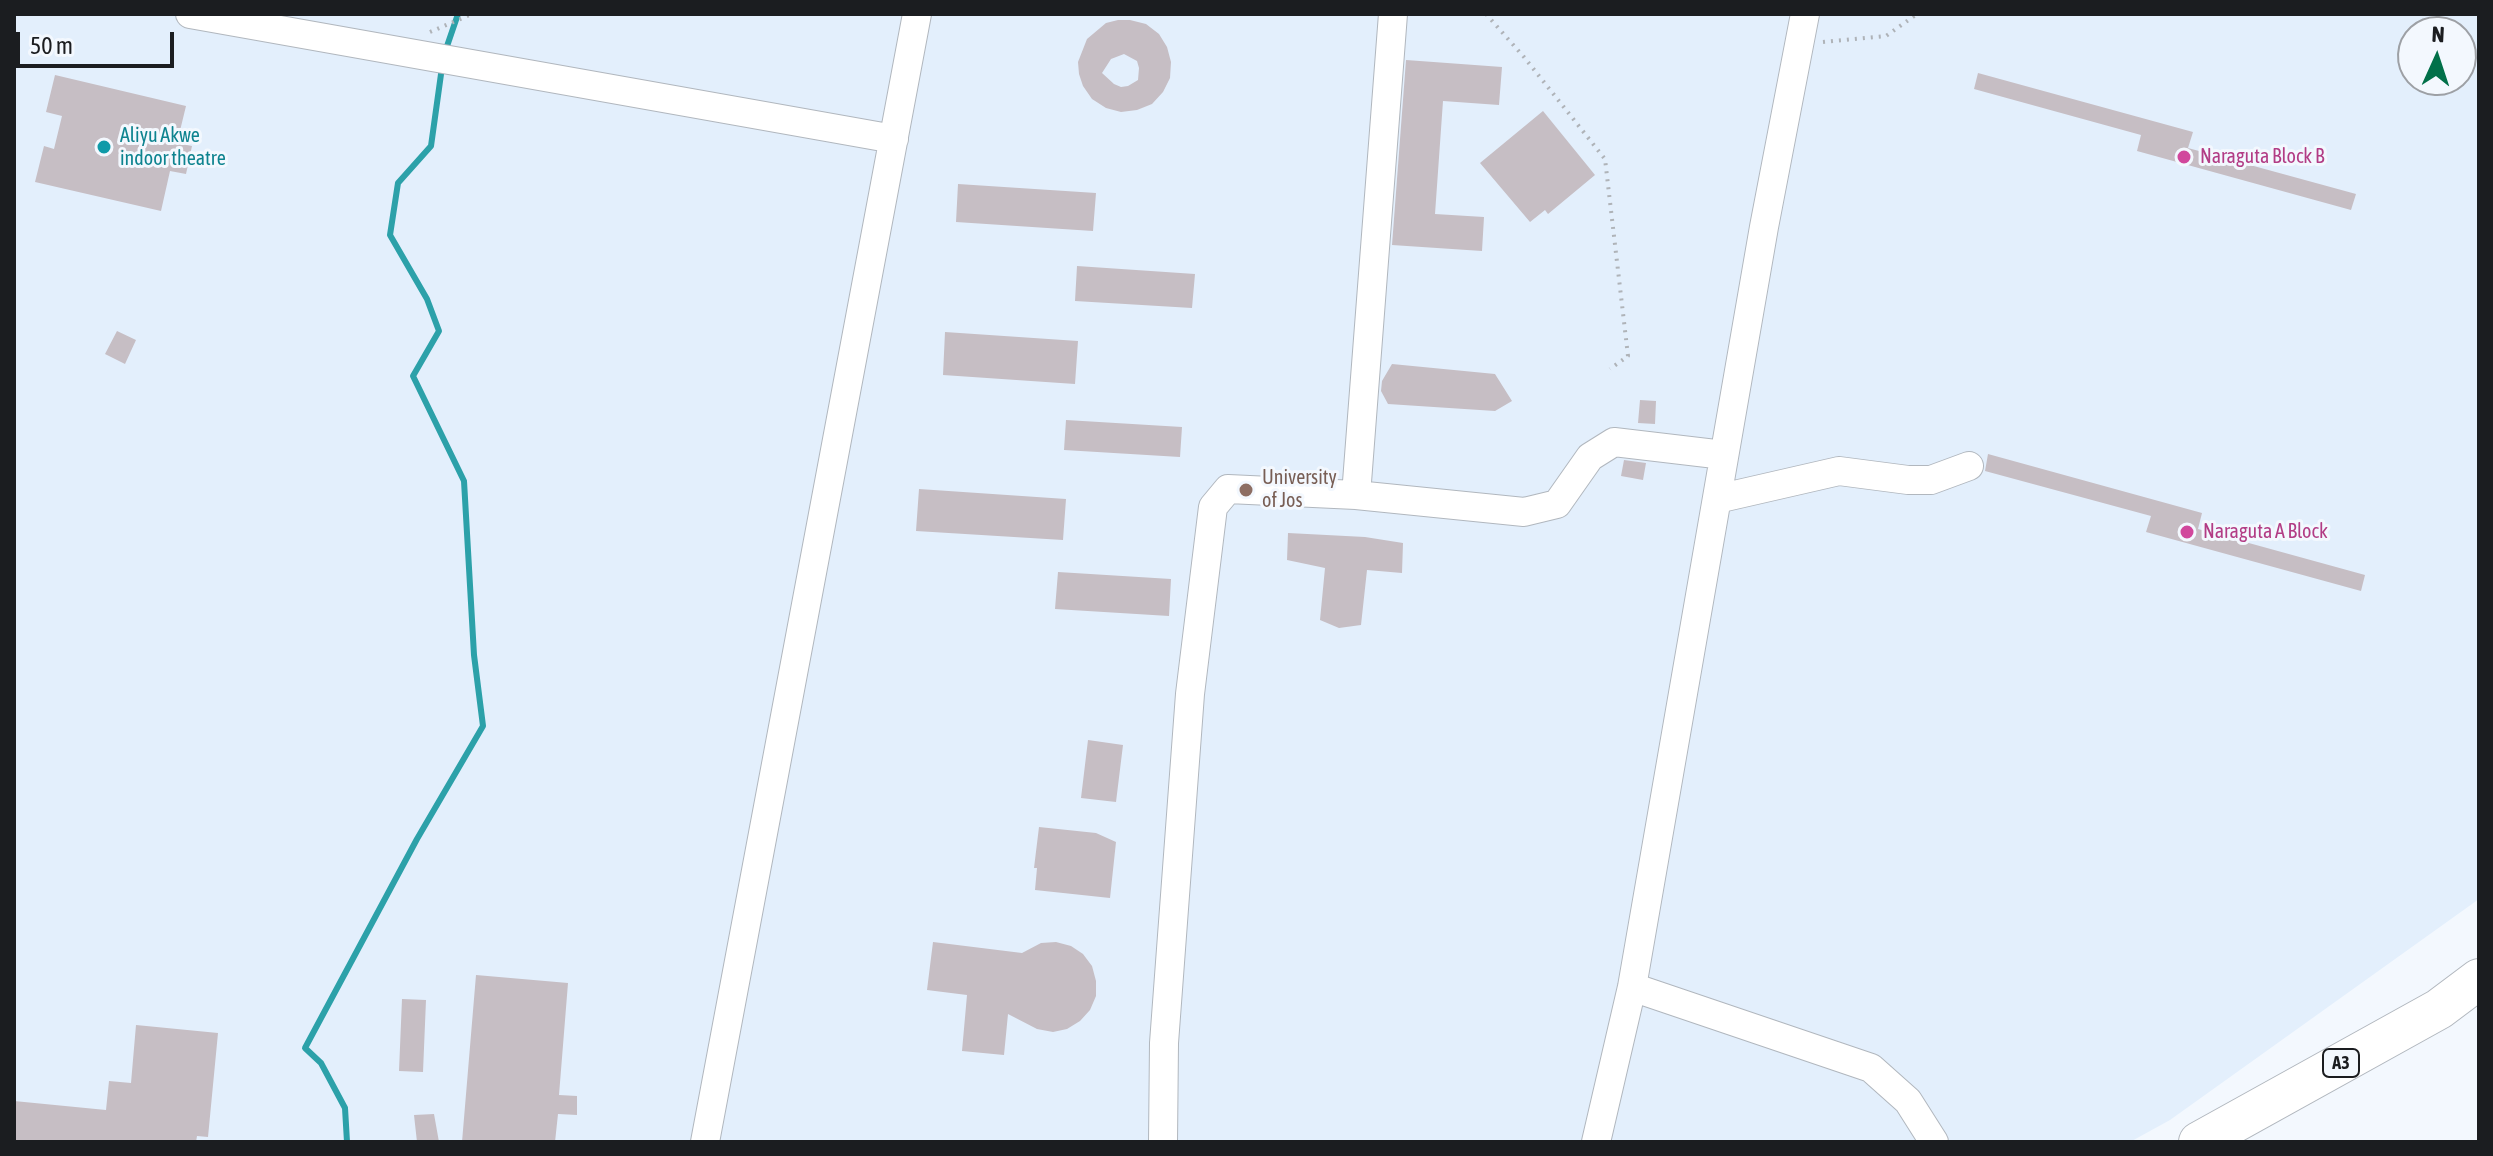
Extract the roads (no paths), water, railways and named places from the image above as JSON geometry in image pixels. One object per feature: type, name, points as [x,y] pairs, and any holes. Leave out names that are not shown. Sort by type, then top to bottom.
[{"type":"highway","name":"A3","points":[[2199,1142],[2439,1009],[2479,979]]},
{"type":"lane","points":[[190,14],[894,139]]},
{"type":"lane","points":[[705,1142],[917,14]]},
{"type":"lane","points":[[1356,495],[1393,14]]},
{"type":"lane","points":[[1596,1142],[1632,987],[1764,227],[1805,14]]},
{"type":"lane","points":[[1163,1142],[1164,1043],[1190,694],[1213,507],[1228,489],[1356,495],[1524,512],[1557,504],[1590,457],[1614,442],[1724,455]]},
{"type":"lane","points":[[1717,499],[1839,471],[1931,480],[1969,466]]},
{"type":"lane","points":[[1632,987],[1871,1068],[1908,1101],[1934,1142]]},
{"type":"waterway","points":[[445,52],[458,14]]},
{"type":"waterway","points":[[347,1142],[345,1108],[321,1063],[305,1048],[417,839],[483,726],[474,655],[464,481],[413,376],[439,331],[427,299],[390,235],[398,183],[431,146],[442,67]]},
{"type":"place","name":"Aliyu Akwe indoor theatre","points":[[104,147]]},
{"type":"place","name":"Naraguta Block B","points":[[2184,157]]},
{"type":"place","name":"University of Jos","points":[[1246,490]]},
{"type":"place","name":"Naraguta A Block","points":[[2187,532]]}]
